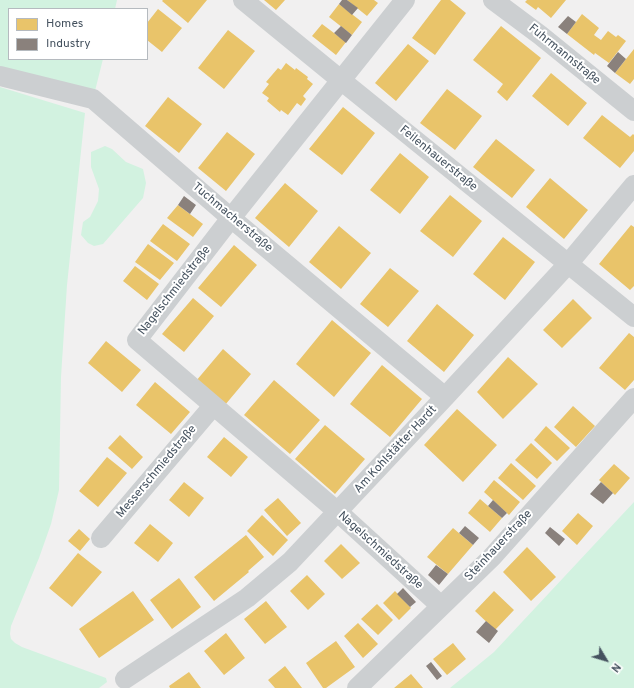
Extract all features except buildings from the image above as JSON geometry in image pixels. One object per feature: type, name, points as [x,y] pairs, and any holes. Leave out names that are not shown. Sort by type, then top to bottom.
[{"type":"street","name":"Feilenhauerstraße","points":[[243,0],[634,317]]},
{"type":"street","name":"Nagelschmiedstraße","points":[[405,0],[342,81],[231,218],[137,340],[338,512],[441,606]]},
{"type":"street","name":"Fuhrmannstraße","points":[[493,0],[540,35],[634,111]]},
{"type":"street","name":"Tuchmacherstraße","points":[[0,76],[93,98],[231,218],[445,397]]},
{"type":"street","name":"Am Kohlstätter Hardt","points":[[125,679],[247,598],[290,562],[568,264],[634,185]]},
{"type":"street","name":"Steinhauerstraße","points":[[357,688],[492,557],[634,398]]},
{"type":"street","name":"Messerschmiedstraße","points":[[101,538],[213,406]]},
{"type":"green space","points":[[0,0],[117,0],[115,8],[8,8],[8,60],[103,60],[93,99],[0,76]]},
{"type":"green space","points":[[0,87],[85,113],[67,285],[61,377],[59,490],[51,524],[39,558],[11,626],[10,634],[11,639],[22,647],[106,678],[107,682],[99,688],[0,688]]},
{"type":"green space","points":[[105,146],[112,149],[126,162],[143,169],[146,183],[143,198],[103,244],[94,246],[88,243],[81,235],[83,222],[90,217],[98,201],[99,189],[91,167],[91,152]]},
{"type":"green space","points":[[634,502],[634,688],[450,688],[494,652]]}]
